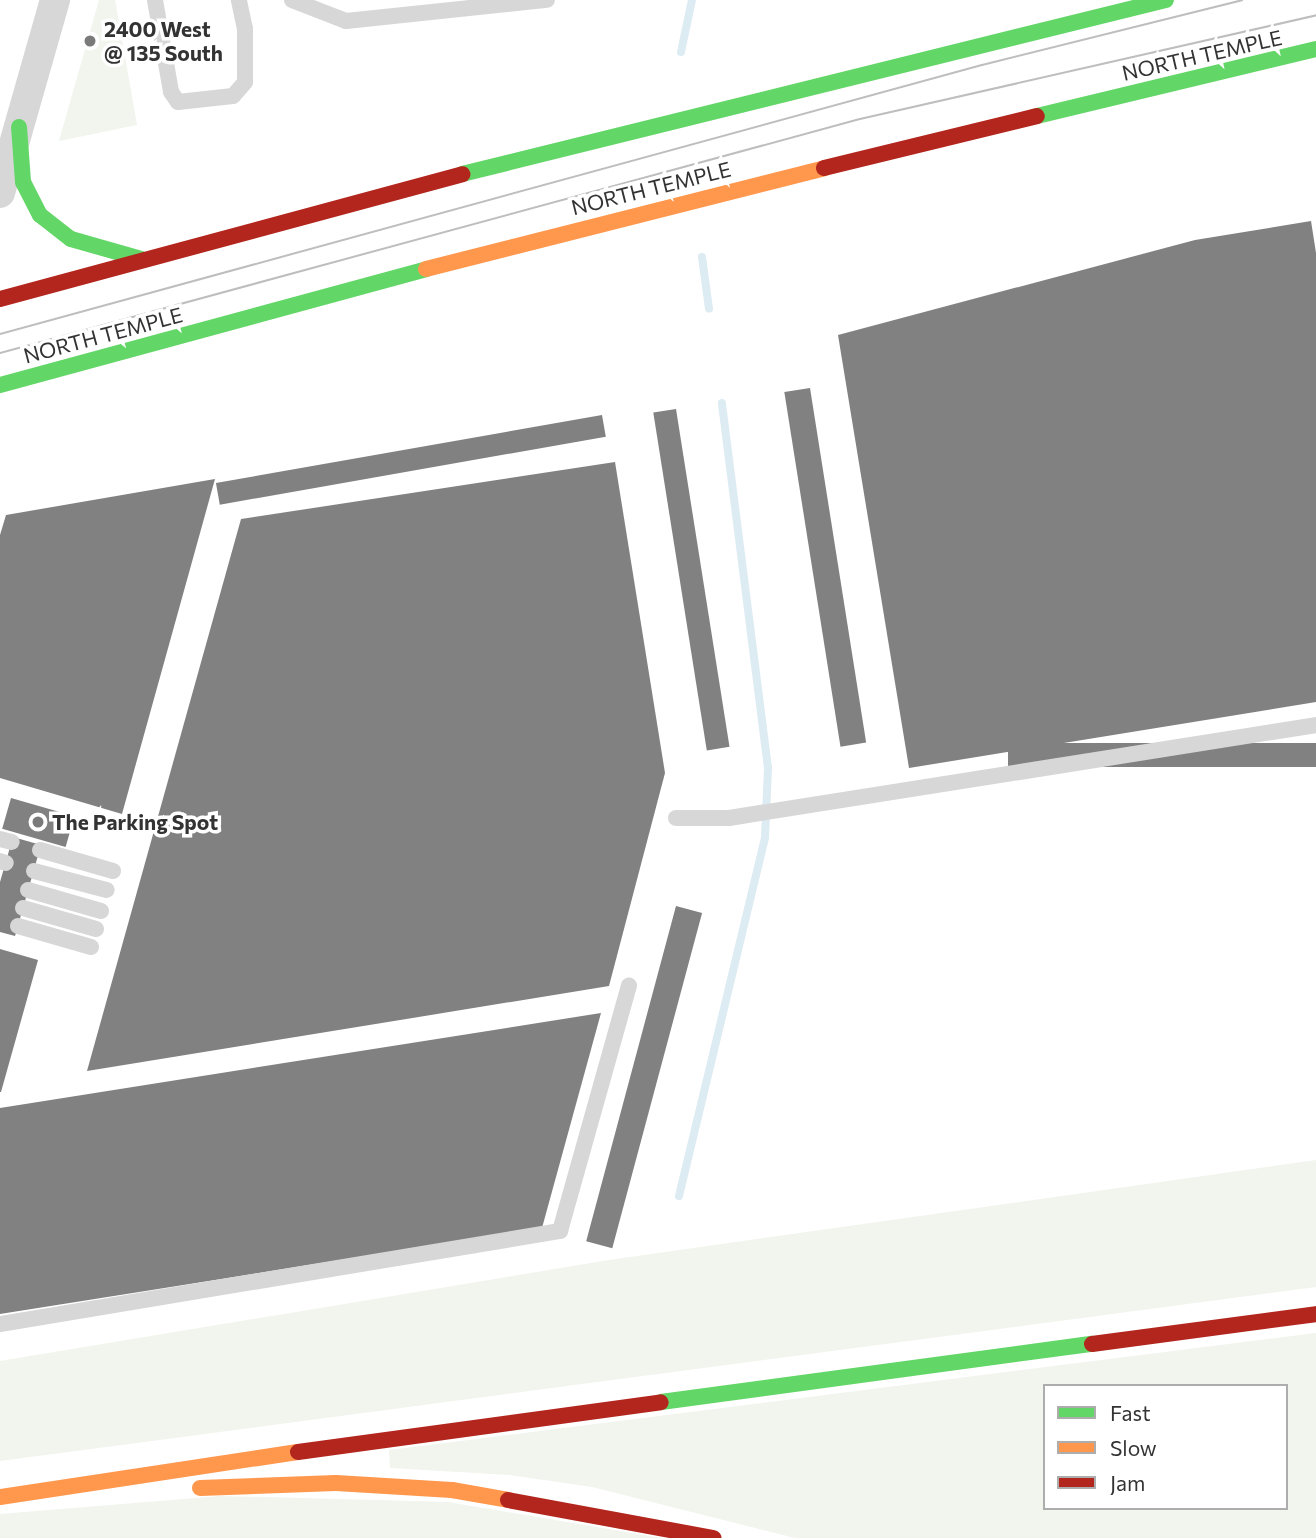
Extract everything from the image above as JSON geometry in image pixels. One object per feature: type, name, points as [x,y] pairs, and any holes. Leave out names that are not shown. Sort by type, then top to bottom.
[{"type":"main road","points":[[0,299],[588,140],[1167,0]]},
{"type":"main road","name":"NORTH TEMPLE","points":[[0,385],[595,223],[1316,49]]},
{"type":"main road","points":[[19,127],[23,182],[40,215],[71,239],[91,248],[147,260]]},
{"type":"main road","points":[[0,1497],[324,1448],[1316,1314]]},
{"type":"main road","points":[[0,1503],[174,1490],[336,1483],[452,1490],[714,1538]]},
{"type":"street","points":[[0,193],[55,0]]},
{"type":"lane","points":[[155,0],[171,92],[178,102],[233,96],[244,82],[245,29],[239,0]]},
{"type":"lane","points":[[292,0],[346,21],[547,0]]},
{"type":"lane","points":[[676,818],[729,818],[1316,725]]},
{"type":"lane","points":[[40,850],[113,871]]},
{"type":"lane","points":[[34,871],[107,890]]},
{"type":"lane","points":[[28,890],[101,911]]},
{"type":"lane","points":[[23,908],[96,929]]},
{"type":"lane","points":[[18,926],[90,947]]},
{"type":"lane","points":[[0,1324],[560,1231],[629,986]]},
{"type":"shaded area","points":[[99,0],[115,0],[137,125],[59,141]]},
{"type":"shaded area","points":[[1316,1160],[1316,1287],[0,1461],[0,1361],[609,1260]]},
{"type":"shaded area","points":[[1316,1333],[1316,1538],[795,1538],[592,1487],[510,1475],[390,1468],[389,1450]]},
{"type":"shaded area","points":[[221,1496],[448,1502],[662,1538],[0,1538],[0,1514]]},
{"type":"building","points":[[1311,221],[1316,253],[1316,702],[909,768],[838,335],[1195,240]]},
{"type":"building","points":[[810,388],[866,743],[840,747],[784,392]]},
{"type":"building","points":[[676,409],[730,747],[707,750],[653,413]]},
{"type":"building","points":[[602,415],[606,437],[220,505],[216,483]]},
{"type":"building","points":[[615,462],[665,773],[609,986],[87,1071],[241,519]]},
{"type":"building","points":[[215,479],[122,814],[0,778],[0,535],[6,515]]},
{"type":"building","points":[[1008,743],[1316,743],[1316,767],[1008,767]]},
{"type":"building","name":"The Parking Spot","points":[[11,798],[74,816],[66,847],[2,829]]},
{"type":"building","points":[[13,837],[41,845],[15,936],[0,932],[0,882]]},
{"type":"building","points":[[676,906],[702,913],[612,1248],[586,1241]]},
{"type":"building","points":[[0,949],[38,960],[1,1092],[0,1092]]},
{"type":"building","points":[[601,1013],[542,1228],[0,1314],[0,1108]]},
{"type":"waterway","points":[[681,52],[692,0]]},
{"type":"waterway","points":[[702,257],[709,309]]},
{"type":"waterway","points":[[679,1196],[765,837],[768,768],[722,403]]},
{"type":"tram line","points":[[0,334],[982,65],[1242,0]]},
{"type":"tram line","points":[[0,353],[860,119],[1316,15]]},
{"type":"traffic: fast","points":[[462,174],[1166,0]]},
{"type":"traffic: fast","points":[[1037,116],[1316,49]]},
{"type":"traffic: fast","points":[[19,127],[23,182],[40,215],[71,239],[141,259]]},
{"type":"traffic: fast","points":[[0,385],[426,269]]},
{"type":"traffic: fast","points":[[661,1402],[1092,1344]]},
{"type":"traffic: slow","points":[[426,269],[824,168]]},
{"type":"traffic: slow","points":[[0,1497],[298,1452]]},
{"type":"traffic: slow","points":[[200,1488],[336,1483],[452,1490],[508,1500]]},
{"type":"traffic: jam","points":[[824,168],[1037,116]]},
{"type":"traffic: jam","points":[[0,299],[462,174]]},
{"type":"traffic: jam","points":[[1092,1344],[1316,1314]]},
{"type":"traffic: jam","points":[[298,1452],[661,1402]]},
{"type":"traffic: jam","points":[[508,1500],[714,1538]]},
{"type":"place","name":"2400 West @ 135 South","points":[[90,41]]},
{"type":"place","name":"The Parking Spot","points":[[38,822]]}]
